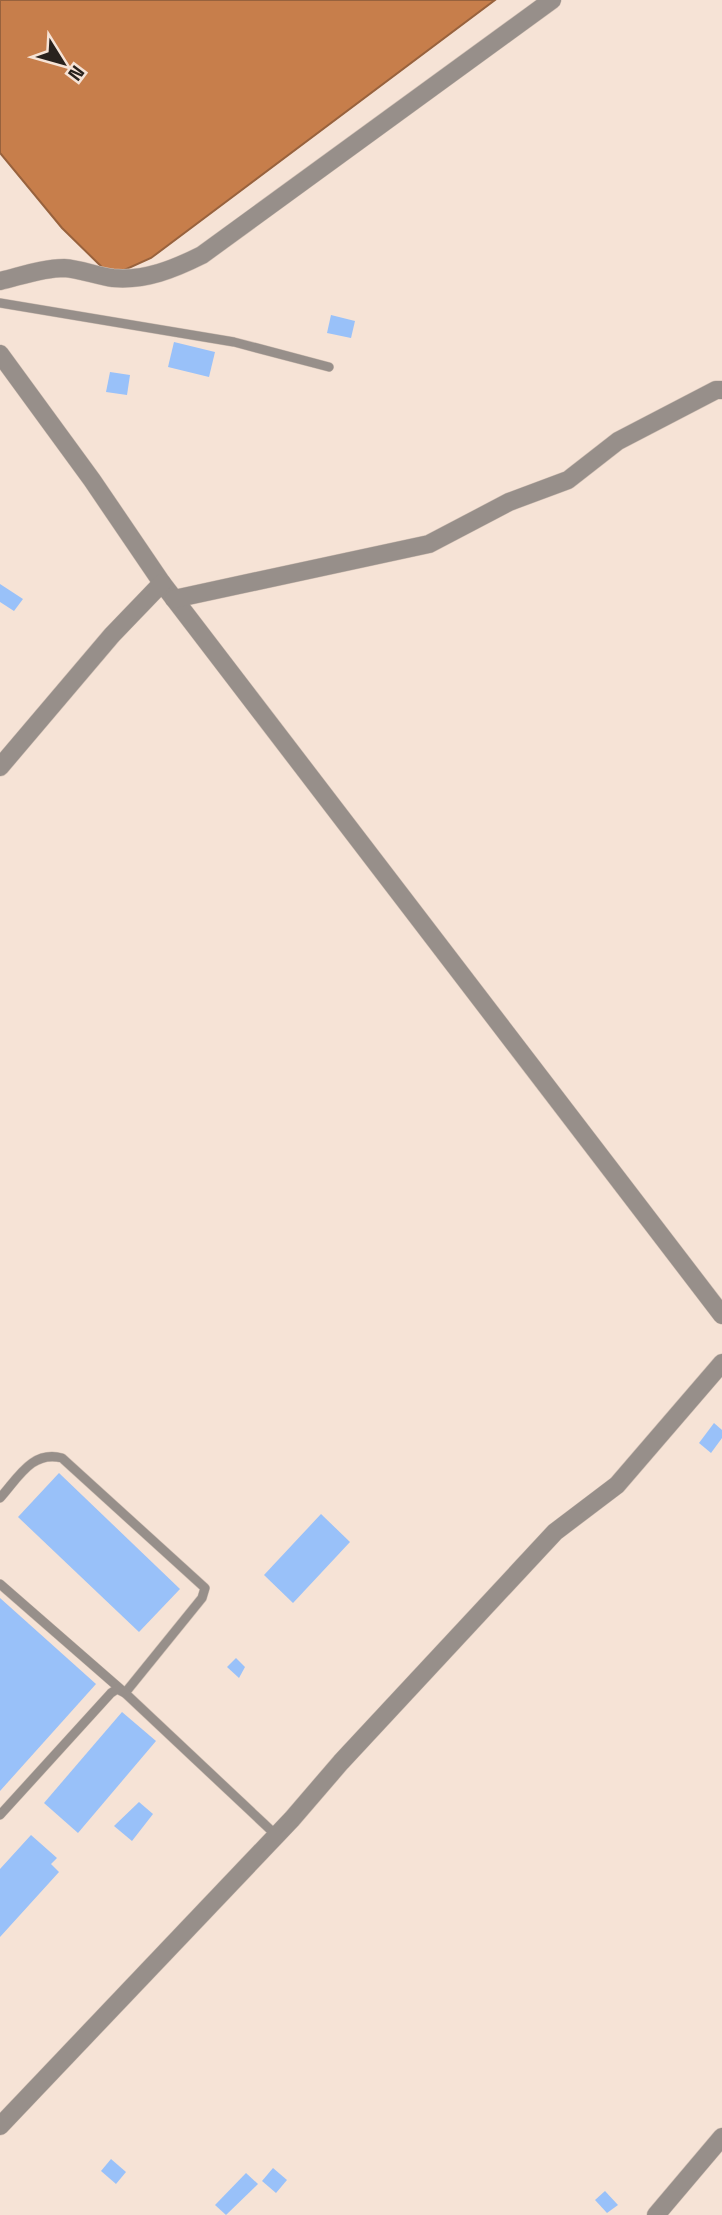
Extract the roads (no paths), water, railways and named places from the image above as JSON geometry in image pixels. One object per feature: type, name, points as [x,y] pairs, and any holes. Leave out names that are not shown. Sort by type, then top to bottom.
[{"type":"street","points":[[0,281],[62,268],[113,278],[145,276],[170,271],[202,255],[552,0]]},
{"type":"street","points":[[0,354],[174,599],[722,1315]]},
{"type":"street","points":[[174,599],[429,544],[509,502],[568,480],[618,441],[716,390],[722,390]]},
{"type":"street","points":[[0,767],[112,635],[162,583]]},
{"type":"street","points":[[0,2126],[276,1835],[555,1532],[618,1485],[722,1363]]},
{"type":"street","points":[[656,2215],[722,2137]]},
{"type":"lane","points":[[0,303],[234,342],[329,367]]},
{"type":"lane","points":[[0,1498],[36,1458],[50,1455],[62,1458],[205,1588],[202,1598],[125,1693]]},
{"type":"lane","points":[[0,1584],[125,1693],[276,1835]]},
{"type":"lane","points":[[0,1815],[111,1693],[117,1689],[125,1693]]}]
